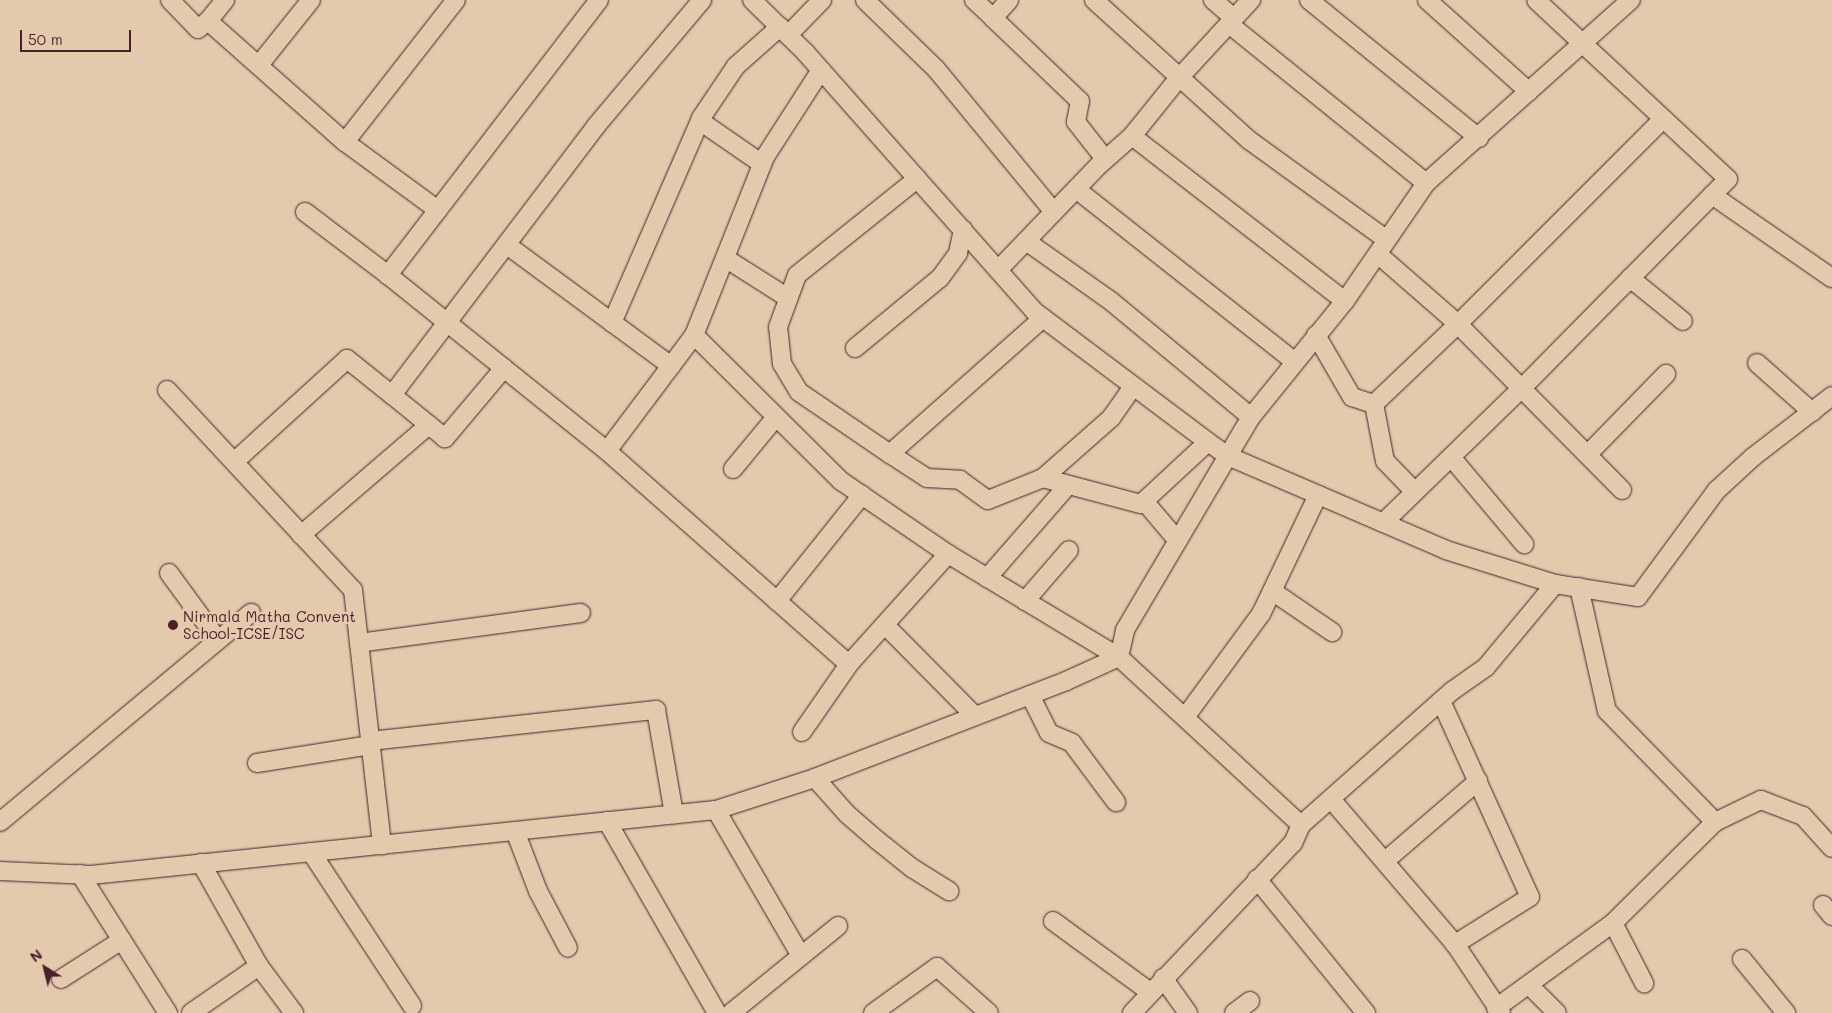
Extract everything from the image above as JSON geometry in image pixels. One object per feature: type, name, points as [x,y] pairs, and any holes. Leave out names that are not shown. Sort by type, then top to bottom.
[{"type":"street","points":[[170,0],[198,30],[225,0]]},
{"type":"street","points":[[259,66],[312,0]]},
{"type":"street","points":[[345,142],[456,0]]},
{"type":"street","points":[[388,275],[599,0]]},
{"type":"street","points":[[392,395],[448,324],[596,126],[702,0]]},
{"type":"street","points":[[752,0],[821,70],[998,270],[1043,318],[1228,456],[1446,550],[1556,584],[1638,598],[1718,490],[1753,456],[1832,396]]},
{"type":"street","points":[[612,323],[700,121],[736,66],[822,0]]},
{"type":"street","points":[[865,0],[936,69],[1054,212]]},
{"type":"street","points":[[974,0],[1080,101],[1076,122],[1105,159]]},
{"type":"street","points":[[993,18],[1009,0]]},
{"type":"street","points":[[1094,0],[1178,79],[1249,140],[1383,248],[1523,387],[1622,490]]},
{"type":"street","points":[[1213,0],[1232,21],[1426,183]]},
{"type":"street","points":[[998,270],[1105,159],[1132,136],[1178,79],[1251,0]]},
{"type":"street","points":[[1309,0],[1479,138]]},
{"type":"street","points":[[1427,0],[1529,92]]},
{"type":"street","points":[[1383,523],[1523,387],[1728,179],[1536,0]]},
{"type":"street","points":[[1119,657],[1125,630],[1251,417],[1294,361],[1345,301],[1426,183],[1479,138],[1631,0]]},
{"type":"street","points":[[208,21],[345,142],[438,210]]},
{"type":"street","points":[[607,451],[694,335],[762,164],[821,70]]},
{"type":"street","points":[[1374,404],[1458,324],[1663,119]]},
{"type":"street","points":[[700,121],[762,164]]},
{"type":"street","points":[[1132,136],[1345,301]]},
{"type":"street","points":[[917,179],[797,275],[778,327],[782,364],[799,392],[927,478],[960,480],[988,500],[1043,478],[1111,418],[1133,386]]},
{"type":"street","points":[[1076,188],[1294,361]]},
{"type":"street","points":[[1712,195],[1832,278]]},
{"type":"street","points":[[305,212],[388,275],[607,451],[849,664]]},
{"type":"street","points":[[855,348],[940,278],[958,253],[963,230]]},
{"type":"street","points":[[1026,241],[1112,302],[1251,417]]},
{"type":"street","points":[[507,245],[671,366]]},
{"type":"street","points":[[725,258],[788,298]]},
{"type":"street","points":[[1630,278],[1683,321]]},
{"type":"street","points":[[890,454],[1043,318]]},
{"type":"street","points":[[694,335],[841,481],[948,554],[1119,657],[1186,716],[1301,825]]},
{"type":"street","points":[[1316,335],[1352,397],[1374,404]]},
{"type":"street","points":[[234,462],[346,359],[445,438],[504,368]]},
{"type":"street","points":[[1757,364],[1812,412]]},
{"type":"street","points":[[1588,454],[1666,374]]},
{"type":"street","points":[[167,390],[353,590],[382,845]]},
{"type":"street","points":[[1374,404],[1385,462],[1415,492]]},
{"type":"street","points":[[733,470],[776,417]]},
{"type":"street","points":[[301,535],[429,425]]},
{"type":"street","points":[[1043,478],[1140,504],[1208,442]]},
{"type":"street","points":[[1451,457],[1524,544]]},
{"type":"street","points":[[987,578],[1068,485]]},
{"type":"street","points":[[1186,716],[1261,614],[1318,495]]},
{"type":"street","points":[[777,601],[862,496]]},
{"type":"street","points":[[1144,501],[1178,541]]},
{"type":"street","points":[[1026,601],[1069,550]]},
{"type":"street","points":[[802,732],[849,664],[948,554]]},
{"type":"street","points":[[169,574],[218,640]]},
{"type":"street","points":[[1132,1013],[1163,978],[1293,843],[1301,825],[1442,700],[1486,667],[1556,584]]},
{"type":"street","points":[[1579,588],[1608,711],[1715,822]]},
{"type":"street","points":[[1272,591],[1332,632]]},
{"type":"street","points":[[0,822],[251,613]]},
{"type":"street","points":[[359,643],[581,613]]},
{"type":"street","points":[[884,625],[975,716]]},
{"type":"street","points":[[0,871],[80,874],[716,810],[815,778],[1030,695],[1119,657]]},
{"type":"street","points":[[1030,695],[1049,733],[1072,743],[1116,802]]},
{"type":"street","points":[[1442,700],[1530,897],[1455,944]]},
{"type":"street","points":[[257,763],[370,743],[656,710],[674,814]]},
{"type":"street","points":[[815,778],[847,814],[871,835],[912,868],[949,891]]},
{"type":"street","points":[[1384,861],[1478,781]]},
{"type":"street","points":[[1331,799],[1455,944],[1498,1010],[1613,924],[1715,822],[1761,800],[1803,816],[1832,848]]},
{"type":"street","points":[[716,810],[800,956]]},
{"type":"street","points":[[607,821],[717,1013]]},
{"type":"street","points":[[515,831],[538,891],[568,948]]},
{"type":"street","points":[[311,852],[412,1006]]},
{"type":"street","points":[[201,863],[259,966],[294,1013]]},
{"type":"street","points":[[80,874],[168,1013]]},
{"type":"street","points":[[1257,879],[1366,1013]]},
{"type":"street","points":[[1053,921],[1150,992]]},
{"type":"street","points":[[1613,924],[1644,983]]},
{"type":"street","points":[[731,1013],[838,926]]},
{"type":"street","points":[[61,979],[122,940]]},
{"type":"street","points":[[1742,959],[1786,1013]]},
{"type":"street","points":[[191,1013],[259,966]]},
{"type":"street","points":[[873,1013],[937,967],[989,1013]]},
{"type":"street","points":[[1163,978],[1188,1013]]},
{"type":"street","points":[[1530,986],[1557,1013]]},
{"type":"street","points":[[1234,1013],[1250,1001]]},
{"type":"place","name":"Nirmala Matha Convent School-ICSE/ISC","points":[[173,625]]}]
